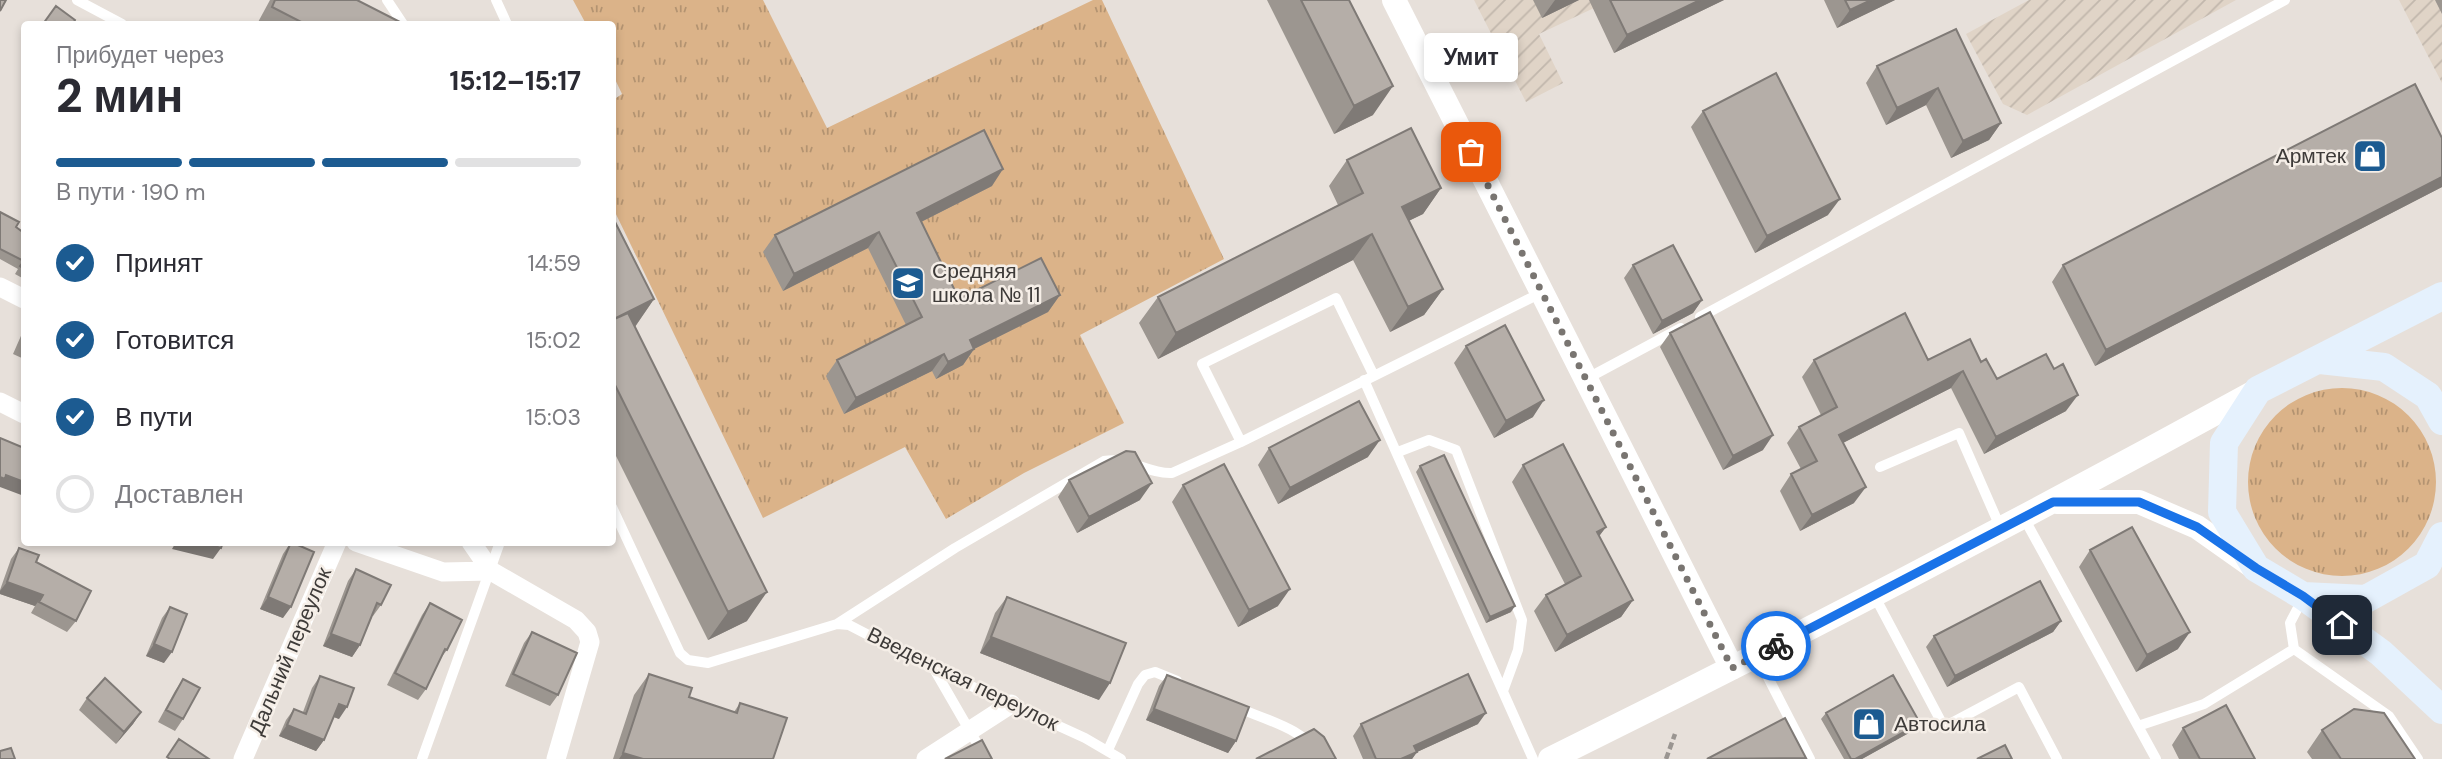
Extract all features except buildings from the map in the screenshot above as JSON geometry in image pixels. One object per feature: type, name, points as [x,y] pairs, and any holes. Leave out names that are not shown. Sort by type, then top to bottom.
[{"type":"main road","points":[[2442,296],[2258,390],[2224,443],[2222,512],[2256,568],[2303,596],[2381,653],[2442,710]]},
{"type":"main road","points":[[2320,360],[2384,366],[2428,396],[2442,421]]},
{"type":"main road","points":[[2303,596],[2367,599],[2427,565],[2442,536]]},
{"type":"street","points":[[1394,0],[1732,668]]},
{"type":"street","points":[[0,287],[21,298]]},
{"type":"street","points":[[1550,759],[1757,656],[2053,502],[2258,390]]},
{"type":"street","points":[[0,402],[21,412]]},
{"type":"street","points":[[2053,502],[2139,502],[2197,527],[2256,568]]},
{"type":"street","name":"Дальний переулок","points":[[243,759],[335,546]]},
{"type":"street","points":[[368,546],[443,572],[491,571]]},
{"type":"street","points":[[474,546],[491,571],[576,620],[587,632],[590,642],[556,759]]},
{"type":"street","points":[[926,759],[1011,704]]},
{"type":"lane","points":[[77,0],[116,21]]},
{"type":"lane","points":[[387,0],[401,21]]},
{"type":"lane","points":[[496,0],[506,21]]},
{"type":"lane","points":[[1586,379],[2285,0]]},
{"type":"lane","points":[[616,516],[680,653],[688,660],[708,663],[837,624],[955,548],[1104,461],[1116,458],[1160,473],[1172,473],[1241,442],[1542,293]]},
{"type":"lane","points":[[1241,442],[1202,364],[1336,298],[1398,452],[1533,759]]},
{"type":"lane","points":[[1880,467],[1959,433],[2001,529]]},
{"type":"lane","points":[[1398,452],[1429,440],[1456,450],[1522,620],[1518,650],[1503,691]]},
{"type":"lane","points":[[2023,517],[2156,759]]},
{"type":"lane","points":[[422,759],[499,546]]},
{"type":"lane","points":[[1874,595],[1944,727],[2019,687],[2057,759]]},
{"type":"lane","points":[[2303,596],[2290,624],[2294,649],[2389,716],[2418,759]]},
{"type":"lane","name":"Введенская переулок","points":[[837,624],[859,629],[934,669],[1108,750],[1121,759]]},
{"type":"lane","points":[[2138,726],[2204,704],[2294,649]]},
{"type":"lane","points":[[1757,656],[1810,759]]},
{"type":"lane","points":[[934,669],[986,759]]},
{"type":"lane","points":[[1108,750],[1138,684],[1145,675],[1155,672],[1191,688]]},
{"type":"lane","points":[[1228,703],[1300,734],[1318,749],[1324,759]]},
{"type":"path","points":[[1666,759],[1675,734]]},
{"type":"shaded area","points":[[1474,0],[1611,0],[1539,34],[1563,83],[1526,102]]},
{"type":"shaded area","points":[[2029,0],[2236,0],[2027,115],[2003,104],[1966,34]]},
{"type":"shaded area","points":[[2399,0],[2442,0],[2442,83]]},
{"type":"green space","points":[[573,0],[763,0],[827,128],[1093,0],[1102,0],[1224,259],[1080,335],[1124,423],[1024,473],[946,519],[905,447],[763,518],[616,214],[616,98],[622,94],[616,81],[616,21],[584,21]]},
{"type":"green space","points":[[2342,388],[2378,395],[2408,416],[2429,446],[2436,482],[2429,518],[2408,548],[2378,569],[2342,576],[2306,569],[2276,548],[2255,518],[2248,482],[2255,446],[2276,416],[2306,395]]},
{"type":"way so far","points":[[1471,152],[1732,668],[1776,646]]},
{"type":"place","name":"Умит","points":[[1471,152]]},
{"type":"place","name":"Армтек","points":[[2370,156]]},
{"type":"place","name":"Средняя школа № 11","points":[[908,283]]},
{"type":"place","name":"Автосила","points":[[1869,724]]},
{"type":"route","points":[[1776,646],[2053,502],[2139,502],[2197,527],[2256,568],[2303,596],[2342,625]]}]
